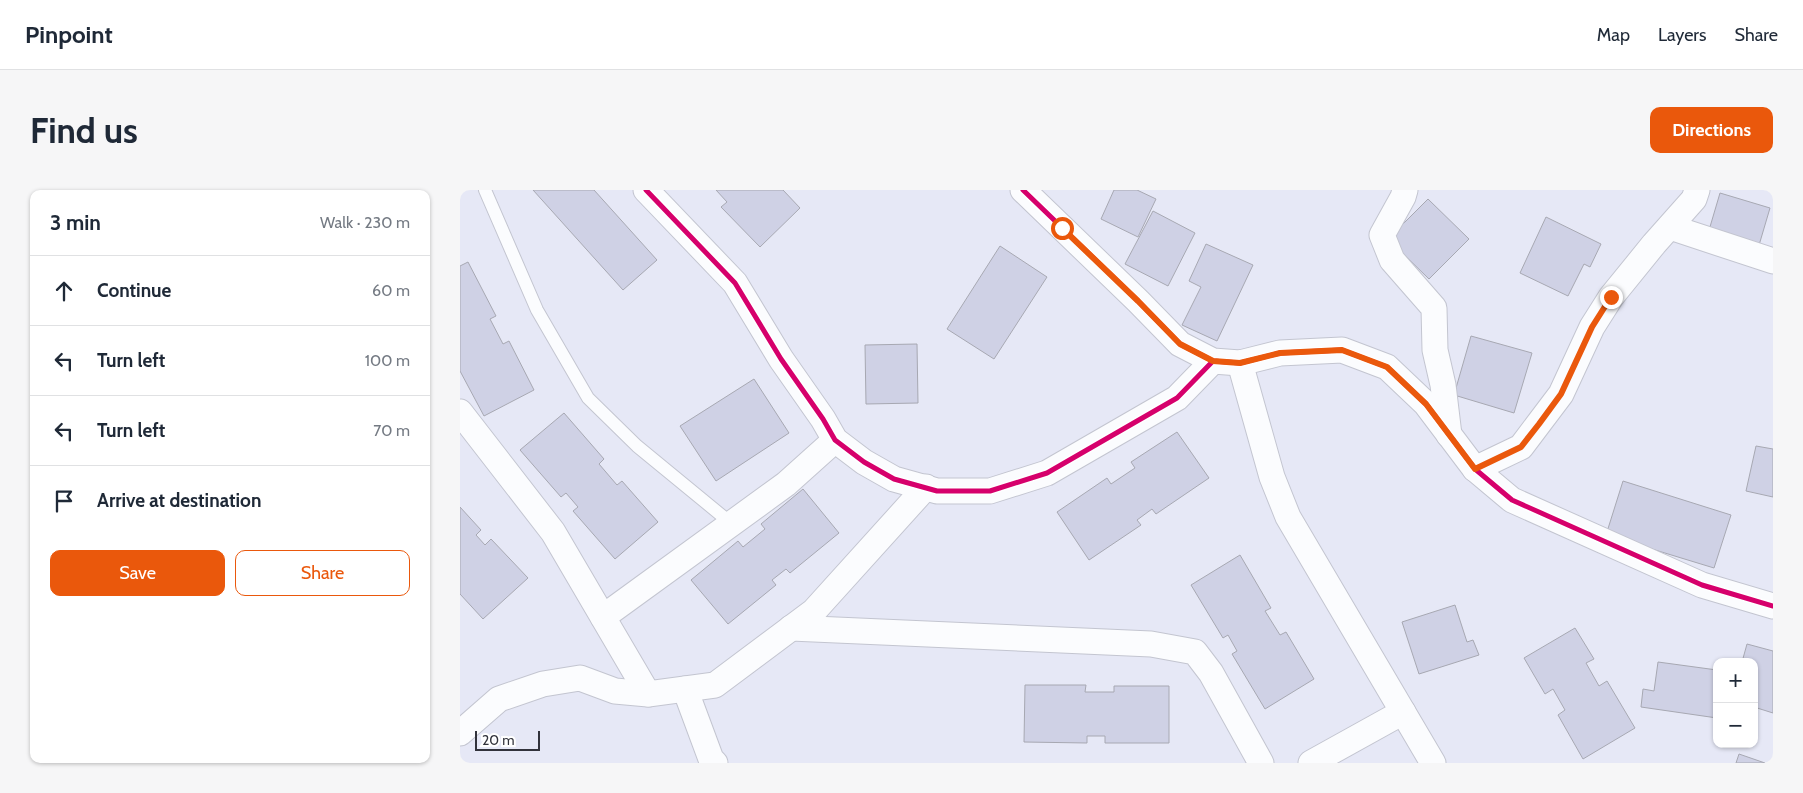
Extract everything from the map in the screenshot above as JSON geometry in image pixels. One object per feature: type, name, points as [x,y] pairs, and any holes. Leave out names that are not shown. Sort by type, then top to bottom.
[{"type":"street","points":[[646,190],[734,283],[781,359],[823,419],[835,440],[864,462],[894,479],[937,491],[990,491],[1047,473],[1177,398],[1213,361]]},
{"type":"street","points":[[1023,190],[1180,344],[1213,361],[1240,363],[1280,353],[1342,350],[1387,367],[1426,404],[1475,469],[1512,500],[1702,585],[1773,606]]},
{"type":"street","points":[[1405,190],[1382,235],[1392,260],[1434,308],[1435,350],[1443,384],[1449,435]]},
{"type":"street","points":[[1475,469],[1521,447],[1561,394],[1592,327],[1611,297],[1694,199],[1697,190]]},
{"type":"street","points":[[1670,226],[1773,261]]},
{"type":"street","points":[[1240,363],[1272,477],[1288,517],[1433,763]]},
{"type":"street","points":[[460,412],[553,532],[648,694]]},
{"type":"street","points":[[603,617],[786,484],[835,440]]},
{"type":"street","points":[[460,733],[499,699],[543,684],[580,678],[615,691],[648,694],[715,685],[814,611],[926,488]]},
{"type":"street","points":[[791,628],[1151,644],[1196,652],[1211,673],[1261,763]]},
{"type":"street","points":[[685,689],[710,759],[715,763]]},
{"type":"street","points":[[1311,763],[1403,712]]},
{"type":"lane","points":[[485,190],[537,310],[588,398],[637,446],[732,524]]},
{"type":"building","points":[[533,190],[594,190],[657,260],[623,290]]},
{"type":"building","points":[[716,190],[783,190],[800,208],[760,247],[721,207],[727,202]]},
{"type":"building","points":[[1114,190],[1137,190],[1156,199],[1138,237],[1101,219]]},
{"type":"building","points":[[1720,193],[1770,208],[1757,252],[1707,237]]},
{"type":"building","points":[[1428,199],[1469,239],[1429,279],[1388,239]]},
{"type":"building","points":[[1153,211],[1195,233],[1168,286],[1125,264]]},
{"type":"building","points":[[1546,217],[1601,244],[1590,267],[1584,264],[1568,296],[1520,273]]},
{"type":"building","points":[[1206,244],[1253,265],[1217,341],[1182,325],[1201,287],[1189,281]]},
{"type":"building","points":[[1000,246],[1047,277],[994,359],[947,329]]},
{"type":"building","points":[[468,262],[496,316],[490,319],[503,344],[509,341],[534,390],[484,416],[460,371],[460,266]]},
{"type":"building","points":[[1471,336],[1532,353],[1514,413],[1454,395]]},
{"type":"building","points":[[917,344],[918,403],[866,404],[865,345]]},
{"type":"building","points":[[754,379],[789,433],[716,481],[680,426]]},
{"type":"building","points":[[564,413],[604,459],[599,464],[617,485],[622,481],[658,522],[615,559],[573,511],[578,507],[566,493],[561,497],[520,450]]},
{"type":"building","points":[[1177,432],[1209,478],[1156,514],[1152,509],[1137,520],[1141,525],[1089,560],[1057,512],[1107,478],[1111,484],[1135,468],[1131,462]]},
{"type":"building","points":[[1756,446],[1773,449],[1773,497],[1746,491]]},
{"type":"building","points":[[1623,481],[1731,515],[1714,568],[1606,535]]},
{"type":"building","points":[[803,489],[839,533],[790,573],[786,569],[772,580],[776,585],[728,624],[691,580],[738,541],[743,547],[765,529],[761,524]]},
{"type":"building","points":[[460,507],[481,530],[476,535],[485,545],[491,539],[528,578],[483,619],[460,594]]},
{"type":"building","points":[[1240,555],[1271,608],[1265,611],[1280,635],[1286,632],[1314,679],[1265,709],[1232,654],[1237,651],[1228,635],[1223,638],[1191,585]]},
{"type":"building","points":[[1455,605],[1467,642],[1473,640],[1479,655],[1419,674],[1402,622]]},
{"type":"building","points":[[1575,628],[1594,659],[1586,663],[1599,686],[1607,681],[1635,728],[1583,759],[1558,715],[1565,710],[1553,689],[1545,694],[1524,658]]},
{"type":"building","points":[[1747,644],[1773,651],[1773,713],[1758,708],[1758,658],[1743,658]]},
{"type":"building","points":[[1658,662],[1713,669],[1713,717],[1641,707],[1643,689],[1654,691]]},
{"type":"building","points":[[1025,685],[1086,685],[1085,692],[1114,692],[1114,686],[1169,686],[1169,743],[1105,743],[1105,736],[1087,736],[1087,743],[1024,742]]},
{"type":"building","points":[[1739,754],[1765,763],[1736,763]]},
{"type":"cycle path","points":[[646,190],[735,283],[781,359],[823,419],[835,440],[864,462],[894,479],[937,491],[990,491],[1047,473],[1177,398],[1213,361]]},
{"type":"cycle path","points":[[1023,190],[1180,344],[1213,361],[1240,363],[1280,353],[1342,350],[1387,367],[1426,404],[1475,469],[1512,500],[1702,585],[1773,606]]},
{"type":"route","points":[[1062,228],[1180,344],[1213,361],[1240,363],[1280,353],[1342,350],[1387,367],[1426,404],[1475,469],[1521,447],[1561,394],[1592,327],[1611,297]]}]
